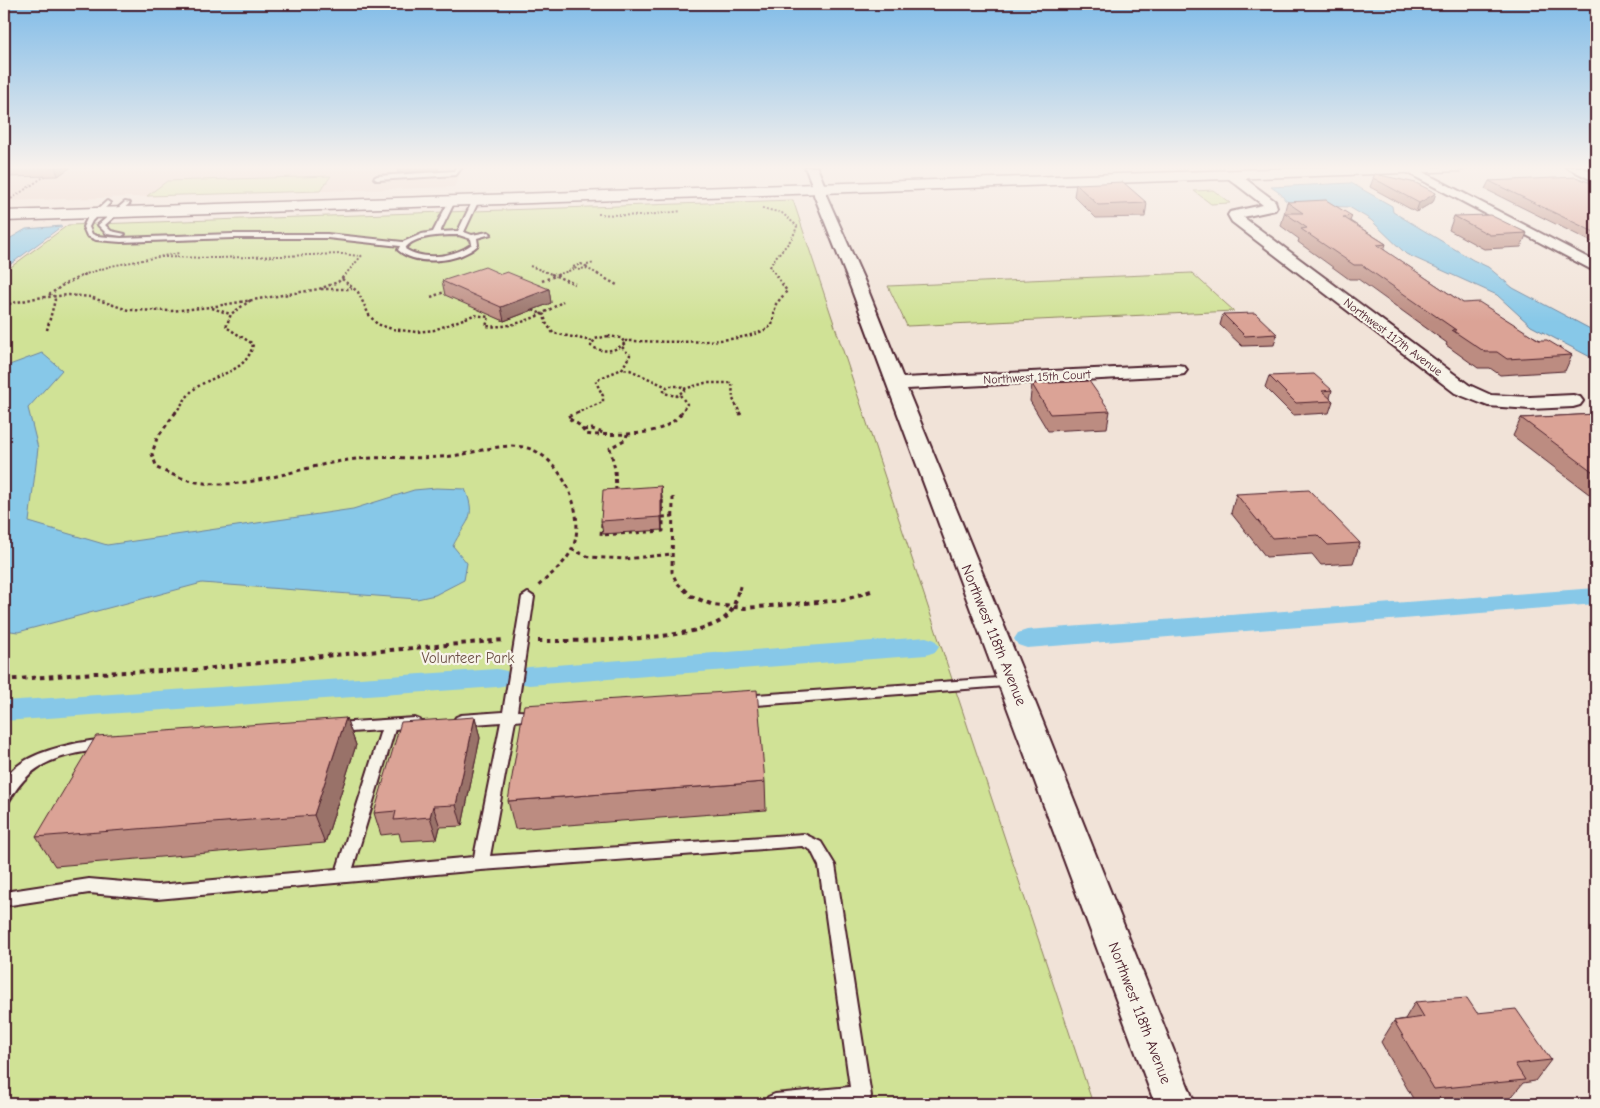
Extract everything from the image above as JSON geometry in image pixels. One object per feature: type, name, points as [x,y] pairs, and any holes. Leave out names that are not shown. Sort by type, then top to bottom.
[{"type":"street","name":"Northwest 118th Avenue","points":[[831,219],[1013,682],[1175,1104]]},
{"type":"street","name":"Northwest 117th Avenue","points":[[1238,219],[1462,389],[1488,400],[1530,404],[1573,401]]},
{"type":"street","points":[[1502,219],[1596,268]]},
{"type":"street","name":"Northwest 15th Court","points":[[896,384],[1178,370]]},
{"type":"lane","points":[[91,219],[89,220],[86,231],[96,238],[108,240],[327,236],[404,244]]},
{"type":"lane","points":[[105,219],[101,225],[110,233],[134,234],[325,230],[413,238],[436,233],[460,233],[472,237],[488,234]]},
{"type":"lane","points":[[436,233],[443,219]]},
{"type":"lane","points":[[460,233],[467,219]]},
{"type":"lane","points":[[413,238],[404,244],[401,250],[410,256],[443,257],[471,248],[476,241],[472,237]]},
{"type":"lane","points":[[481,863],[509,717],[528,597]]},
{"type":"lane","points":[[727,702],[1013,682]]},
{"type":"lane","points":[[444,721],[549,714]]},
{"type":"lane","points":[[320,729],[426,722]]},
{"type":"lane","points":[[343,876],[389,725]]},
{"type":"lane","points":[[4,797],[18,775],[51,755],[92,744],[122,743]]},
{"type":"lane","points":[[4,899],[89,886],[157,892],[481,863],[804,840],[816,846],[827,865],[861,1096],[775,1104]]},
{"type":"path","points":[[533,310],[544,315],[546,323],[553,333],[592,341],[613,336],[625,341],[713,340],[759,334],[774,322],[774,307],[787,291],[785,285],[775,276],[770,267],[774,258],[793,239],[797,226],[791,219]]},
{"type":"path","points":[[48,296],[60,287],[89,272],[182,252]]},
{"type":"path","points":[[161,257],[238,259],[360,256],[370,254]]},
{"type":"path","points":[[4,305],[53,295],[90,297],[132,311],[186,310],[209,307],[337,283],[360,256]]},
{"type":"path","points":[[183,262],[187,258]]},
{"type":"path","points":[[542,281],[594,263]]},
{"type":"path","points":[[574,269],[576,265],[586,267],[617,285]]},
{"type":"path","points":[[530,266],[575,284]]},
{"type":"path","points":[[342,279],[363,300],[369,315],[377,324],[392,329],[416,332],[434,330],[474,315],[489,317],[486,326],[505,327],[552,309],[563,301]]},
{"type":"path","points":[[313,289],[352,289]]},
{"type":"path","points":[[431,297],[450,290]]},
{"type":"path","points":[[47,330],[55,300],[53,295]]},
{"type":"path","points":[[251,300],[228,316],[226,327],[253,344],[251,355],[241,365],[193,390],[157,438],[152,454],[157,468],[174,478],[202,485],[229,485],[262,480],[317,465],[348,460],[384,456],[449,456],[509,447],[532,449],[550,462],[572,494],[578,528],[569,555],[528,597]]},
{"type":"path","points":[[209,307],[230,314]]},
{"type":"path","points":[[592,341],[591,346],[596,350],[607,351],[622,347],[625,341]]},
{"type":"path","points":[[622,347],[630,355],[622,369]]},
{"type":"path","points":[[668,387],[664,390],[666,394],[680,395],[687,404],[673,423],[652,432],[628,434],[603,433],[591,436],[567,417],[603,402],[603,396],[596,382],[598,379],[622,369],[630,370],[668,387],[677,386],[684,389],[705,383],[732,383],[731,390],[734,403],[740,415]]},
{"type":"path","points":[[680,395],[684,392],[684,389]]},
{"type":"path","points":[[582,430],[592,429],[603,433]]},
{"type":"path","points":[[616,492],[615,468],[610,448],[626,439],[628,434]]},
{"type":"path","points":[[673,497],[672,572],[677,582],[691,596],[713,605],[745,608],[843,600],[871,590]]},
{"type":"path","points":[[602,518],[601,535],[663,531],[662,498],[653,498]]},
{"type":"path","points":[[663,517],[673,516]]},
{"type":"path","points":[[571,548],[589,557],[625,559],[672,554]]},
{"type":"path","points":[[4,680],[95,673],[195,670],[500,640],[585,640],[662,636],[701,630],[725,618],[734,607],[741,583]]},
{"type":"green space","name":"Volunteer Park","points":[[251,219],[799,219],[1093,1104],[4,1104],[4,272],[68,225]]},
{"type":"green space","points":[[1192,273],[1234,311],[907,326],[888,286]]},
{"type":"water","points":[[1369,219],[1404,219],[1488,267],[1513,288],[1596,332],[1596,360],[1531,326],[1497,295],[1406,254]]},
{"type":"water","points":[[62,226],[4,269],[4,242],[26,229]]},
{"type":"water","points":[[42,353],[62,370],[28,408],[38,448],[29,522],[107,545],[353,509],[414,490],[436,488],[465,489],[469,499],[470,514],[453,546],[467,563],[464,580],[435,595],[417,599],[202,583],[18,632],[4,630],[4,367]]},
{"type":"building","points":[[1293,219],[1346,219],[1386,244],[1377,245],[1463,303],[1479,302],[1539,340],[1547,340],[1572,355],[1507,359],[1497,352],[1485,352],[1362,265],[1354,265],[1301,229],[1307,228]]},
{"type":"building","points":[[1459,219],[1498,219],[1527,233],[1490,235]]},
{"type":"building","points":[[1567,219],[1596,219],[1596,233]]},
{"type":"building","points":[[485,267],[501,274],[507,272],[549,289],[501,307],[442,281]]},
{"type":"building","points":[[1255,313],[1277,334],[1245,336],[1223,314]]},
{"type":"building","points":[[1314,374],[1332,390],[1322,391],[1333,401],[1296,403],[1269,376]]},
{"type":"building","points":[[1089,381],[1110,411],[1050,414],[1032,384]]},
{"type":"building","points":[[1596,414],[1596,474],[1521,418]]},
{"type":"building","points":[[661,486],[661,517],[601,521],[603,490]]},
{"type":"building","points":[[1309,490],[1360,543],[1328,545],[1318,535],[1272,538],[1236,494]]},
{"type":"building","points":[[757,690],[765,782],[508,801],[524,705]]},
{"type":"building","points":[[475,717],[456,805],[433,806],[430,817],[394,820],[396,811],[374,813],[401,722]]},
{"type":"building","points":[[346,718],[314,815],[36,837],[96,736]]},
{"type":"building","points":[[1467,998],[1477,1013],[1516,1009],[1551,1060],[1515,1064],[1525,1080],[1434,1089],[1394,1021],[1424,1017],[1415,1002]]},
{"type":"waterway","points":[[1027,639],[1596,596]]},
{"type":"waterway","points":[[529,676],[926,646]]},
{"type":"waterway","points":[[4,711],[497,678]]}]
